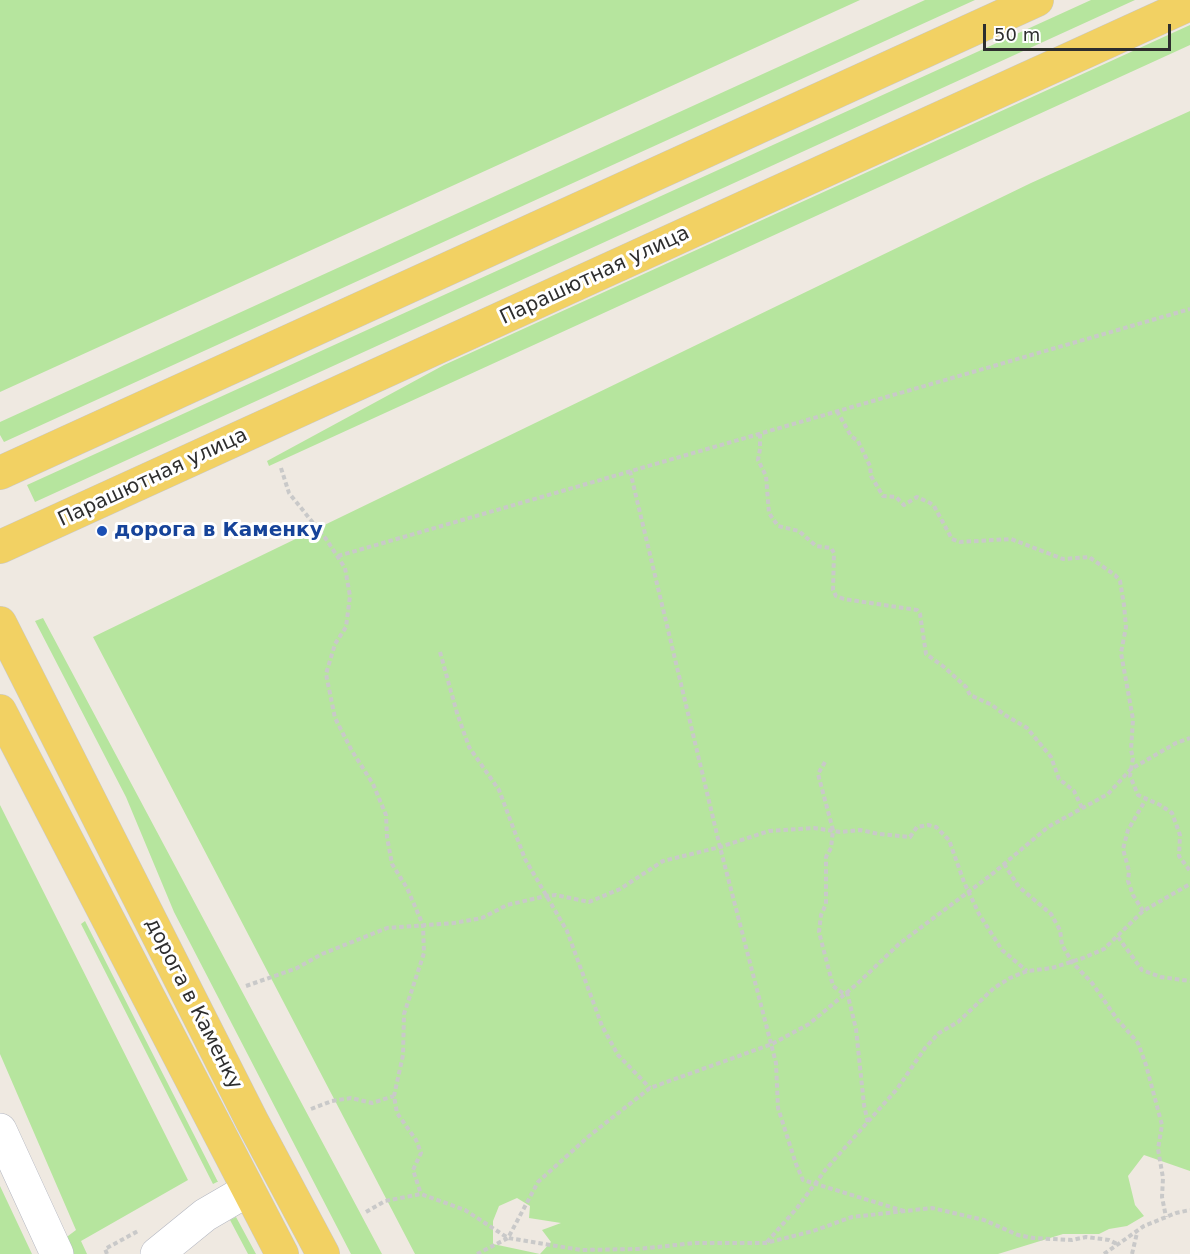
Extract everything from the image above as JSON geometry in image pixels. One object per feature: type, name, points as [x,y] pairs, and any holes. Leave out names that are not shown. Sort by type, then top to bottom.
[{"type":"main road","points":[[0,473],[1037,0]]},
{"type":"main road","name":"Парашютная улица","points":[[0,547],[1190,4]]},
{"type":"main road","name":"дорога в Каменку","points":[[0,623],[241,1099],[323,1254]]},
{"type":"main road","name":"дорога в Каменку","points":[[0,711],[282,1254]]},
{"type":"lane","points":[[0,1130],[57,1254]]},
{"type":"lane","points":[[157,1254],[205,1215],[248,1190]]},
{"type":"path","points":[[338,556],[1190,309]]},
{"type":"path","points":[[837,411],[851,436],[858,441],[870,466],[871,476],[883,496],[896,497],[904,505],[917,497],[930,503],[934,506],[952,539],[960,542],[1011,538],[1063,559],[1089,558],[1115,575],[1120,581],[1126,627],[1120,653],[1132,719],[1133,758],[1130,776],[1137,795],[1172,813],[1180,835],[1179,856],[1190,871]]},
{"type":"path","points":[[760,434],[758,460],[766,476],[769,513],[778,526],[799,531],[816,546],[831,548],[834,553],[833,590],[836,596],[844,600],[917,610],[920,614],[926,654],[959,680],[970,695],[992,705],[1028,728],[1051,758],[1059,779],[1074,791],[1082,808]]},
{"type":"path","points":[[281,468],[290,493],[345,568],[351,596],[346,627],[335,644],[326,674],[335,718],[377,794],[386,815],[392,864],[407,888],[423,925],[424,953],[404,1014],[403,1055],[394,1096],[397,1113],[416,1140],[421,1153],[413,1170],[421,1194]]},
{"type":"path","points":[[630,471],[720,846],[772,1044],[776,1063],[778,1108],[803,1180],[904,1211]]},
{"type":"path","points":[[440,652],[469,747],[499,790],[525,859],[567,931],[602,1026],[618,1055],[650,1088]]},
{"type":"path","points":[[477,1254],[508,1238],[538,1182],[589,1136],[650,1088],[772,1044],[809,1024],[899,944],[1004,864],[1048,827],[1108,794],[1131,769],[1176,743],[1190,738]]},
{"type":"path","points":[[825,762],[818,774],[833,830],[831,848],[826,857],[826,904],[821,915],[819,932],[824,945],[828,973],[833,986],[846,993],[856,1029],[868,1123]]},
{"type":"path","points":[[1143,911],[1128,881],[1129,871],[1123,849],[1128,830],[1146,799]]},
{"type":"path","points":[[246,986],[297,968],[322,954],[387,928],[454,923],[482,918],[507,905],[546,896],[556,895],[589,902],[620,889],[663,861],[769,831],[814,828],[840,832],[860,830],[910,837],[917,828],[928,825],[936,827],[949,840],[968,892],[983,921],[1002,950],[1027,971]]},
{"type":"path","points":[[1004,864],[1019,887],[1051,914],[1060,930],[1062,945],[1072,962],[1092,983],[1117,1019],[1138,1043],[1162,1125],[1158,1149],[1166,1217]]},
{"type":"path","points":[[766,1243],[897,1089],[924,1048],[939,1033],[958,1022],[994,988],[1010,978],[1027,971],[1052,968],[1072,962],[1104,949],[1143,911],[1190,884]]},
{"type":"path","points":[[1118,937],[1142,970],[1161,977],[1190,981]]},
{"type":"path","points":[[311,1109],[332,1101],[351,1098],[372,1103],[394,1096]]},
{"type":"path","points":[[366,1212],[385,1201],[421,1194],[465,1210],[508,1238],[593,1254]]},
{"type":"path","points":[[581,1250],[638,1249],[695,1243],[766,1243],[813,1231],[852,1217],[932,1208],[984,1220],[1018,1235],[1033,1238],[1072,1240],[1086,1237],[1109,1240],[1119,1245]]},
{"type":"path","points":[[1104,1254],[1144,1226],[1190,1210]]},
{"type":"path","points":[[1132,1254],[1137,1232]]},
{"type":"green space","points":[[0,0],[860,0],[0,392]]},
{"type":"green space","points":[[925,0],[975,0],[4,442],[0,435],[0,422]]},
{"type":"green space","points":[[1091,0],[1135,0],[35,502],[27,485]]},
{"type":"green space","points":[[1190,25],[1190,45],[269,466],[267,461],[444,365]]},
{"type":"green space","points":[[1190,111],[1190,1171],[1144,1155],[1128,1176],[1135,1205],[1144,1216],[1127,1226],[1109,1229],[1099,1234],[1063,1234],[998,1254],[540,1254],[415,1254],[93,637],[1031,183]],"holes":[[[517,1198],[530,1206],[529,1218],[561,1223],[542,1230],[551,1242],[540,1254],[493,1244],[493,1221],[499,1206]]]},
{"type":"green space","points":[[43,618],[382,1254],[351,1254],[174,912],[126,797],[35,621]]},
{"type":"green space","points":[[0,805],[188,1180],[81,1241],[87,1254],[70,1254],[64,1239],[76,1230],[0,1054]]},
{"type":"green space","points":[[85,921],[218,1182],[213,1184],[81,924]]},
{"type":"green space","points":[[0,1186],[32,1254],[0,1254]]},
{"type":"green space","points":[[236,1217],[256,1254],[248,1254],[230,1220]]},
{"type":"place","name":"дорога в Каменку","points":[[102,531]]}]
